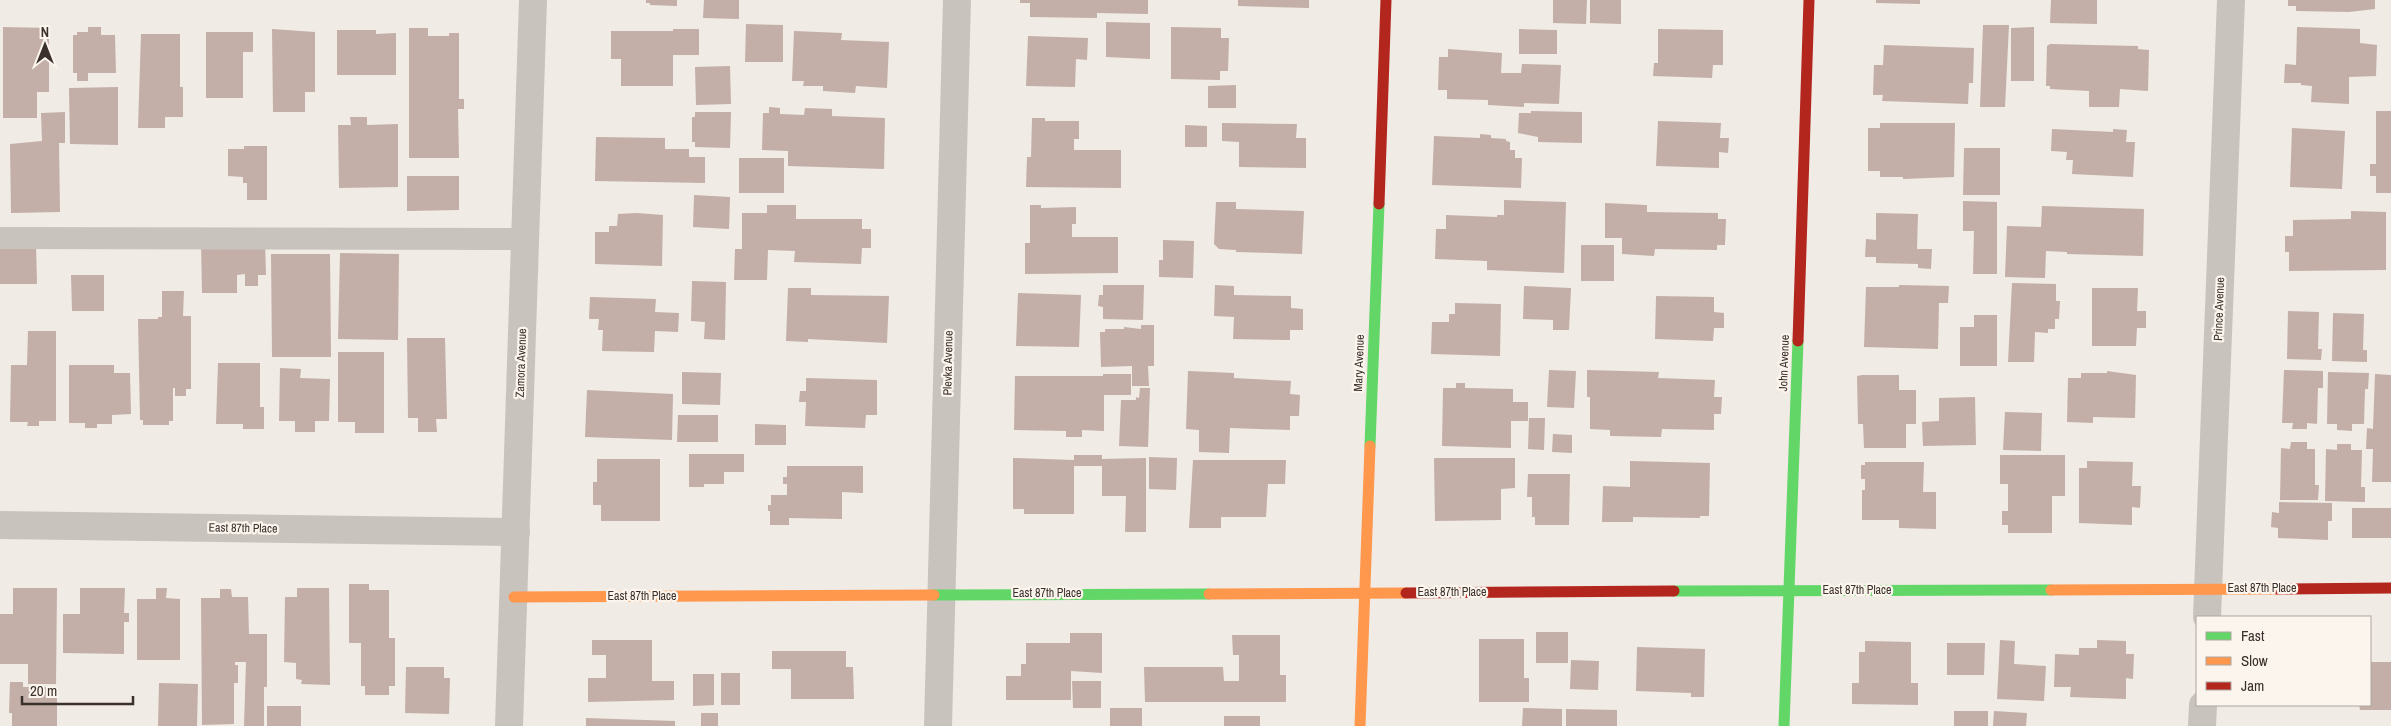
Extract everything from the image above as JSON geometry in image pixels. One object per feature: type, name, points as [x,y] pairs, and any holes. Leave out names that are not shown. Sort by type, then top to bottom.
[{"type":"street","name":"Zamora Avenue","points":[[509,726],[533,0]]},
{"type":"street","name":"Plevka Avenue","points":[[938,726],[943,594],[957,0]]},
{"type":"street","name":"Mary Avenue","points":[[1360,726],[1386,0]]},
{"type":"street","name":"John Avenue","points":[[1784,726],[1809,0]]},
{"type":"street","name":"Prince Avenue","points":[[2207,616],[2231,0]]},
{"type":"street","name":"East 87th Place","points":[[0,525],[516,532]]},
{"type":"street","name":"East 87th Place","points":[[514,597],[2391,588]]},
{"type":"street","points":[[2202,726],[2203,706]]},
{"type":"lane","points":[[0,238],[525,239]]},
{"type":"building","points":[[646,0],[677,0],[677,6],[650,5],[650,3],[646,3]]},
{"type":"building","points":[[704,0],[739,0],[739,19],[703,18]]},
{"type":"building","points":[[1020,0],[1148,0],[1148,14],[1097,13],[1097,18],[1030,17],[1030,3],[1020,3]]},
{"type":"building","points":[[1238,0],[1309,0],[1309,8],[1238,6]]},
{"type":"building","points":[[1553,0],[1587,0],[1586,24],[1553,23]]},
{"type":"building","points":[[1590,0],[1621,0],[1621,24],[1590,23]]},
{"type":"building","points":[[1876,0],[1920,0],[1920,4],[1876,3]]},
{"type":"building","points":[[2051,0],[2097,0],[2097,24],[2050,23]]},
{"type":"building","points":[[2288,0],[2375,0],[2375,9],[2349,12],[2296,11],[2296,6],[2288,6]]},
{"type":"building","points":[[1106,22],[1150,23],[1150,59],[1106,57]]},
{"type":"building","points":[[746,24],[783,25],[783,62],[745,62]]},
{"type":"building","points":[[1983,25],[2009,25],[2005,107],[1980,107]]},
{"type":"building","points":[[3,27],[49,28],[49,92],[37,92],[37,118],[3,118]]},
{"type":"building","points":[[88,27],[101,27],[101,35],[115,35],[116,73],[88,73],[88,81],[77,81],[77,73],[73,73],[73,35],[77,35],[77,32],[88,32]]},
{"type":"building","points":[[1171,27],[1221,28],[1221,38],[1229,38],[1228,71],[1220,71],[1220,80],[1171,79]]},
{"type":"building","points":[[2034,27],[2034,81],[2011,81],[2011,28]]},
{"type":"building","points":[[2297,27],[2360,29],[2360,43],[2377,45],[2376,76],[2349,77],[2349,104],[2311,102],[2312,86],[2301,85],[2301,83],[2284,83],[2285,64],[2296,65]]},
{"type":"building","points":[[409,28],[428,28],[428,36],[449,36],[449,33],[459,33],[459,99],[464,99],[464,109],[458,109],[459,158],[409,158]]},
{"type":"building","points":[[272,29],[315,32],[315,92],[305,92],[305,112],[273,112]]},
{"type":"building","points":[[673,29],[699,29],[699,55],[673,55],[673,86],[621,86],[621,59],[611,59],[611,31],[673,31]]},
{"type":"building","points":[[1519,29],[1557,30],[1557,54],[1519,54]]},
{"type":"building","points":[[1658,29],[1723,30],[1723,65],[1713,65],[1712,78],[1653,76],[1654,63],[1658,63]]},
{"type":"building","points":[[337,30],[376,30],[376,34],[396,33],[396,75],[337,75]]},
{"type":"building","points":[[794,31],[842,33],[841,40],[889,42],[887,88],[856,86],[855,93],[823,91],[823,86],[803,86],[804,81],[792,81]]},
{"type":"building","points":[[206,32],[253,32],[253,52],[243,52],[243,98],[206,98]]},
{"type":"building","points":[[141,34],[180,34],[180,87],[183,87],[183,117],[165,117],[165,128],[138,128]]},
{"type":"building","points":[[1028,36],[1088,38],[1087,60],[1076,59],[1075,87],[1026,86]]},
{"type":"building","points":[[2050,44],[2138,46],[2138,49],[2149,50],[2148,91],[2120,89],[2119,107],[2089,107],[2089,91],[2050,89],[2050,86],[2046,86],[2047,46]]},
{"type":"building","points":[[1884,45],[1974,48],[1973,83],[1969,83],[1968,104],[1882,101],[1883,95],[1873,95],[1874,65],[1883,65]]},
{"type":"building","points":[[1448,49],[1502,53],[1501,73],[1521,73],[1522,64],[1561,65],[1559,104],[1524,103],[1524,107],[1488,105],[1488,100],[1447,99],[1447,90],[1438,90],[1439,57],[1448,57]]},
{"type":"building","points":[[730,66],[731,104],[696,105],[695,67]]},
{"type":"building","points":[[1236,85],[1236,108],[1208,108],[1208,86]]},
{"type":"building","points":[[118,87],[118,145],[70,144],[69,88]]},
{"type":"building","points":[[769,107],[780,108],[780,114],[804,115],[805,108],[832,109],[832,116],[885,118],[884,169],[788,166],[788,151],[762,150],[763,113],[769,113]]},
{"type":"building","points":[[1531,111],[1582,112],[1582,143],[1538,142],[1538,137],[1518,133],[1519,113],[1531,113]]},
{"type":"building","points":[[2376,111],[2391,111],[2391,193],[2376,193],[2376,176],[2370,176],[2370,164],[2376,164]]},
{"type":"building","points":[[65,112],[65,143],[59,143],[60,212],[11,213],[10,144],[42,141],[41,113]]},
{"type":"building","points":[[695,112],[731,112],[730,148],[695,147],[695,142],[692,142],[692,117],[695,117]]},
{"type":"building","points":[[350,117],[367,117],[367,125],[398,124],[398,187],[339,188],[338,125],[351,125]]},
{"type":"building","points":[[1032,118],[1045,118],[1045,121],[1079,121],[1079,139],[1074,139],[1074,150],[1121,150],[1121,188],[1026,187],[1027,157],[1031,157]]},
{"type":"building","points":[[1658,121],[1721,123],[1720,138],[1729,138],[1728,153],[1719,152],[1719,168],[1656,166]]},
{"type":"building","points":[[1222,123],[1297,124],[1296,138],[1306,138],[1306,168],[1239,167],[1239,142],[1222,141]]},
{"type":"building","points":[[1880,123],[1955,123],[1954,177],[1903,179],[1903,177],[1880,177],[1880,171],[1868,171],[1868,128],[1880,128]]},
{"type":"building","points":[[1185,125],[1207,126],[1207,147],[1185,147]]},
{"type":"building","points":[[2292,128],[2345,131],[2342,189],[2290,187]]},
{"type":"building","points":[[2052,129],[2113,132],[2113,129],[2127,130],[2126,142],[2135,142],[2133,177],[2072,174],[2073,160],[2066,160],[2067,152],[2051,151]]},
{"type":"building","points":[[1480,134],[1491,135],[1491,138],[1506,139],[1506,141],[1510,142],[1510,150],[1515,150],[1515,158],[1522,158],[1521,188],[1432,185],[1434,136],[1480,138]]},
{"type":"building","points":[[596,137],[665,138],[665,149],[689,149],[689,157],[705,157],[705,183],[595,181]]},
{"type":"building","points":[[244,146],[267,146],[267,200],[247,200],[247,183],[243,183],[243,177],[228,176],[228,149],[244,149]]},
{"type":"building","points":[[1964,148],[2000,148],[2000,195],[1963,195]]},
{"type":"building","points":[[739,158],[784,158],[784,193],[739,193]]},
{"type":"building","points":[[407,176],[459,176],[459,210],[407,211]]},
{"type":"building","points":[[694,195],[730,197],[729,229],[693,227]]},
{"type":"building","points":[[1504,200],[1566,202],[1564,273],[1487,270],[1487,261],[1435,259],[1436,229],[1446,229],[1446,215],[1497,217],[1497,215],[1504,215]]},
{"type":"building","points":[[1963,201],[1997,202],[1997,274],[1973,274],[1974,231],[1963,231]]},
{"type":"building","points":[[1216,202],[1236,202],[1236,209],[1304,211],[1302,254],[1236,252],[1236,250],[1219,249],[1214,244]]},
{"type":"building","points":[[1605,203],[1647,205],[1647,212],[1718,213],[1718,219],[1726,219],[1725,245],[1717,245],[1717,250],[1655,249],[1654,256],[1622,254],[1622,238],[1605,238]]},
{"type":"building","points":[[767,205],[796,205],[796,219],[862,219],[862,229],[871,229],[871,248],[862,248],[861,264],[794,262],[795,251],[768,250],[767,280],[734,280],[735,249],[742,249],[742,213],[767,213]]},
{"type":"building","points":[[1030,205],[1041,205],[1041,208],[1076,207],[1076,224],[1072,224],[1072,237],[1118,237],[1118,273],[1025,274],[1025,243],[1030,243]]},
{"type":"building","points":[[2042,206],[2144,209],[2143,256],[2067,254],[2067,252],[2046,251],[2045,278],[2005,277],[2007,226],[2041,227]]},
{"type":"building","points":[[2351,211],[2386,212],[2386,270],[2289,271],[2289,252],[2285,252],[2285,236],[2293,236],[2293,220],[2351,219]]},
{"type":"building","points":[[1876,213],[1918,214],[1917,249],[1932,249],[1931,269],[1918,268],[1918,264],[1876,263],[1876,257],[1865,257],[1866,239],[1876,240]]},
{"type":"building","points":[[618,214],[663,215],[662,266],[595,264],[595,232],[609,232],[609,226],[617,226]]},
{"type":"building","points":[[265,240],[266,275],[258,275],[258,286],[245,286],[245,274],[237,275],[237,293],[202,293],[201,241]]},
{"type":"building","points":[[1163,240],[1194,241],[1193,278],[1159,277],[1159,260],[1163,260]]},
{"type":"building","points":[[36,244],[37,284],[0,284],[0,245]]},
{"type":"building","points":[[1581,245],[1614,245],[1614,281],[1581,281]]},
{"type":"building","points":[[340,253],[399,254],[398,340],[338,339]]},
{"type":"building","points":[[271,254],[330,254],[331,357],[272,357]]},
{"type":"building","points":[[71,275],[104,275],[104,311],[72,311]]},
{"type":"building","points":[[692,281],[726,282],[725,340],[704,339],[705,322],[691,321]]},
{"type":"building","points":[[2012,283],[2056,284],[2056,301],[2060,301],[2059,319],[2055,319],[2055,329],[2048,329],[2048,333],[2035,332],[2034,362],[2008,362]]},
{"type":"building","points":[[1103,285],[1144,285],[1143,320],[1103,319],[1103,307],[1098,306],[1099,295],[1103,295]]},
{"type":"building","points":[[1215,285],[1234,286],[1234,295],[1291,296],[1291,308],[1303,309],[1303,330],[1290,330],[1290,340],[1233,339],[1234,317],[1214,316]]},
{"type":"building","points":[[1899,285],[1949,286],[1948,303],[1939,303],[1938,349],[1864,347],[1866,287],[1899,287]]},
{"type":"building","points":[[1524,286],[1571,288],[1569,330],[1553,330],[1553,320],[1523,319]]},
{"type":"building","points":[[788,288],[811,288],[811,295],[889,296],[887,343],[808,339],[808,342],[786,341]]},
{"type":"building","points":[[2092,288],[2138,288],[2137,311],[2146,311],[2146,328],[2137,328],[2136,346],[2092,346]]},
{"type":"building","points":[[162,291],[184,291],[183,316],[191,316],[191,389],[186,389],[186,396],[175,396],[175,388],[173,388],[173,421],[169,421],[169,425],[143,425],[143,420],[140,420],[138,319],[158,319],[158,317],[162,317]]},
{"type":"building","points":[[1018,293],[1081,295],[1079,347],[1016,346]]},
{"type":"building","points":[[1656,296],[1714,297],[1714,312],[1724,313],[1724,328],[1714,328],[1713,341],[1655,339]]},
{"type":"building","points":[[590,297],[656,299],[655,312],[679,313],[678,332],[655,331],[654,352],[602,351],[603,330],[598,330],[599,319],[589,319]]},
{"type":"building","points":[[1455,303],[1501,304],[1500,356],[1431,354],[1432,322],[1449,322],[1449,314],[1455,314]]},
{"type":"building","points":[[2288,311],[2319,312],[2318,349],[2322,349],[2321,360],[2287,359]]},
{"type":"building","points":[[2333,313],[2364,314],[2363,350],[2367,350],[2367,362],[2332,361]]},
{"type":"building","points":[[1974,315],[1997,315],[1997,366],[1960,366],[1960,327],[1974,327]]},
{"type":"building","points":[[1141,325],[1154,325],[1154,366],[1148,366],[1149,386],[1132,386],[1132,366],[1101,367],[1100,332],[1105,332],[1105,329],[1124,329],[1124,327],[1141,329]]},
{"type":"building","points":[[28,331],[56,331],[56,421],[39,421],[39,426],[27,426],[28,422],[10,422],[11,365],[27,365]]},
{"type":"building","points":[[407,338],[445,338],[447,419],[436,419],[437,432],[418,432],[418,418],[408,418]]},
{"type":"building","points":[[338,352],[384,352],[384,433],[355,433],[355,422],[338,422]]},
{"type":"building","points":[[218,363],[260,363],[260,407],[264,407],[264,429],[243,429],[243,424],[216,424]]},
{"type":"building","points":[[69,365],[114,365],[114,373],[130,373],[131,414],[112,415],[112,424],[97,424],[97,428],[85,428],[85,423],[69,423]]},
{"type":"building","points":[[280,368],[301,369],[300,378],[330,379],[329,421],[315,421],[315,432],[295,432],[295,421],[279,421]]},
{"type":"building","points":[[1549,370],[1576,371],[1574,408],[1547,407]]},
{"type":"building","points":[[1587,370],[1659,372],[1658,378],[1715,380],[1714,397],[1722,397],[1721,414],[1714,414],[1714,430],[1662,429],[1661,437],[1610,436],[1610,430],[1590,429],[1590,397],[1587,397]]},
{"type":"building","points":[[2284,370],[2323,371],[2323,388],[2318,388],[2317,424],[2307,423],[2307,429],[2292,429],[2293,423],[2282,423]]},
{"type":"building","points":[[1188,371],[1234,373],[1234,378],[1291,381],[1290,394],[1300,395],[1299,416],[1290,416],[1290,430],[1230,428],[1229,453],[1199,452],[1199,430],[1186,429]]},
{"type":"building","points":[[2107,371],[2136,375],[2135,418],[2093,417],[2093,423],[2067,422],[2068,378],[2081,378],[2081,373],[2107,373]]},
{"type":"building","points":[[682,372],[721,373],[720,405],[682,404]]},
{"type":"building","points":[[2328,372],[2369,373],[2368,389],[2365,389],[2364,424],[2352,424],[2352,431],[2337,430],[2337,424],[2327,424]]},
{"type":"building","points":[[1103,374],[1131,374],[1131,395],[1104,395],[1104,431],[1082,430],[1082,437],[1066,437],[1066,431],[1014,430],[1015,376],[1103,376]]},
{"type":"building","points":[[2375,374],[2391,375],[2391,482],[2372,482],[2373,449],[2366,449],[2367,428],[2373,429]]},
{"type":"building","points":[[1899,375],[1899,390],[1916,390],[1916,424],[1906,424],[1906,448],[1864,448],[1863,424],[1858,424],[1857,376]]},
{"type":"building","points":[[806,378],[877,380],[877,415],[866,415],[865,428],[805,426],[806,402],[799,402],[800,391],[806,391]]},
{"type":"building","points":[[1456,383],[1465,383],[1465,388],[1513,389],[1513,402],[1528,402],[1528,421],[1511,421],[1511,448],[1442,446],[1443,388],[1456,388]]},
{"type":"building","points":[[1140,388],[1150,388],[1148,447],[1119,446],[1121,400],[1136,400],[1136,397],[1139,398]]},
{"type":"building","points":[[587,390],[673,394],[672,440],[585,437]]},
{"type":"building","points":[[1975,397],[1976,445],[1923,446],[1922,422],[1939,421],[1939,398]]},
{"type":"building","points":[[2005,412],[2042,413],[2041,451],[2003,450]]},
{"type":"building","points":[[678,415],[718,415],[718,442],[677,442]]},
{"type":"building","points":[[1529,418],[1545,418],[1544,450],[1528,449]]},
{"type":"building","points":[[755,424],[786,425],[786,445],[755,445]]},
{"type":"building","points":[[1553,434],[1572,435],[1572,453],[1552,452]]},
{"type":"building","points":[[2291,442],[2307,442],[2307,449],[2315,449],[2315,485],[2319,485],[2318,500],[2280,500],[2281,448],[2290,449]]},
{"type":"building","points":[[2337,444],[2351,444],[2351,450],[2362,450],[2361,487],[2365,487],[2365,502],[2325,501],[2326,449],[2337,450]]},
{"type":"building","points":[[689,454],[744,454],[744,472],[724,472],[724,484],[704,484],[704,487],[689,487]]},
{"type":"building","points":[[1074,455],[1102,455],[1102,459],[1146,458],[1146,532],[1125,532],[1126,496],[1102,496],[1102,466],[1074,466],[1074,514],[1024,514],[1024,509],[1013,509],[1013,458],[1074,460]]},
{"type":"building","points":[[2000,455],[2065,455],[2065,496],[2052,496],[2052,533],[2008,533],[2008,525],[2002,525],[2002,511],[2008,511],[2008,484],[2000,484]]},
{"type":"building","points":[[1149,457],[1177,458],[1176,490],[1149,489]]},
{"type":"building","points":[[1434,458],[1515,458],[1515,488],[1501,489],[1501,520],[1435,521]]},
{"type":"building","points":[[597,459],[660,459],[660,521],[601,521],[601,505],[593,505],[593,482],[597,482]]},
{"type":"building","points":[[1193,460],[1286,460],[1285,484],[1268,484],[1266,517],[1221,517],[1221,528],[1189,528]]},
{"type":"building","points":[[1630,461],[1710,463],[1709,516],[1700,516],[1700,518],[1633,517],[1633,522],[1602,522],[1603,486],[1630,487]]},
{"type":"building","points":[[2087,461],[2133,462],[2132,486],[2141,486],[2140,508],[2132,507],[2132,525],[2079,523],[2079,468],[2087,468]]},
{"type":"building","points":[[1865,462],[1924,462],[1923,492],[1936,492],[1936,529],[1899,528],[1899,520],[1862,520],[1862,490],[1865,490],[1865,479],[1861,479],[1861,465],[1865,465]]},
{"type":"building","points":[[787,466],[863,466],[863,493],[842,492],[842,519],[789,518],[789,525],[770,525],[768,505],[771,505],[771,495],[787,495],[787,484],[783,484],[783,477],[787,477]]},
{"type":"building","points":[[1528,474],[1570,474],[1569,525],[1535,525],[1535,517],[1532,517],[1532,497],[1527,497]]},
{"type":"building","points":[[2279,502],[2332,503],[2332,521],[2328,521],[2328,540],[2278,538],[2278,528],[2271,527],[2272,512],[2279,513]]},
{"type":"building","points":[[2352,508],[2391,508],[2391,538],[2352,538]]},
{"type":"building","points":[[349,584],[369,584],[369,590],[389,590],[389,638],[395,638],[395,686],[389,686],[389,695],[365,695],[365,686],[361,686],[361,643],[349,643]]},
{"type":"building","points":[[13,588],[57,588],[56,684],[28,684],[28,664],[0,664],[0,614],[13,614]]},
{"type":"building","points":[[80,588],[125,588],[124,613],[129,613],[129,622],[124,622],[124,654],[63,653],[63,614],[80,614]]},
{"type":"building","points":[[156,588],[167,588],[166,598],[180,599],[180,660],[137,660],[137,599],[156,599]]},
{"type":"building","points":[[297,588],[329,588],[330,685],[301,684],[302,680],[296,679],[296,663],[284,662],[285,597],[297,597]]},
{"type":"building","points":[[220,589],[231,589],[232,597],[248,597],[249,634],[267,634],[267,687],[264,687],[264,726],[244,726],[246,662],[235,662],[235,665],[238,665],[238,683],[234,683],[234,724],[202,725],[201,598],[220,598]]},
{"type":"building","points":[[1536,632],[1568,632],[1568,663],[1536,663]]},
{"type":"building","points":[[1070,633],[1102,633],[1102,673],[1071,671],[1071,700],[1006,700],[1006,676],[1021,676],[1021,664],[1026,664],[1026,643],[1070,643]]},
{"type":"building","points":[[1232,635],[1280,635],[1280,675],[1286,675],[1286,702],[1145,702],[1144,667],[1223,667],[1224,681],[1239,681],[1239,655],[1233,655]]},
{"type":"building","points":[[1479,639],[1524,639],[1524,678],[1529,678],[1529,702],[1479,702]]},
{"type":"building","points":[[592,640],[652,640],[652,681],[674,681],[674,700],[588,702],[588,678],[606,678],[606,655],[592,655]]},
{"type":"building","points":[[2000,640],[2015,641],[2014,664],[2046,666],[2044,701],[1997,699]]},
{"type":"building","points":[[2097,640],[2126,641],[2126,654],[2134,654],[2133,679],[2126,678],[2126,699],[2070,697],[2071,687],[2054,687],[2055,654],[2079,655],[2079,648],[2097,648]]},
{"type":"building","points":[[1865,641],[1911,642],[1911,683],[1918,683],[1918,705],[1852,704],[1852,683],[1859,683],[1859,652],[1865,652]]},
{"type":"building","points":[[1947,643],[1985,643],[1984,675],[1947,675]]},
{"type":"building","points":[[1637,647],[1705,649],[1704,697],[1691,697],[1691,693],[1636,691]]},
{"type":"building","points":[[772,651],[846,651],[846,667],[853,667],[854,699],[791,699],[791,669],[772,669]]},
{"type":"building","points":[[1571,660],[1599,661],[1598,690],[1570,689]]},
{"type":"building","points":[[2371,662],[2391,662],[2391,710],[2360,710],[2359,706],[2371,706]]},
{"type":"building","points":[[406,667],[444,667],[444,678],[450,678],[449,714],[405,713]]},
{"type":"building","points":[[721,673],[740,673],[740,705],[721,705]]},
{"type":"building","points":[[693,674],[714,674],[714,705],[693,706]]},
{"type":"building","points":[[1072,681],[1101,681],[1101,708],[1073,708]]},
{"type":"building","points":[[10,682],[23,682],[23,687],[57,687],[57,726],[12,726],[12,713],[9,713]]},
{"type":"building","points":[[159,683],[198,684],[197,726],[158,726]]},
{"type":"building","points":[[267,706],[301,706],[301,726],[267,726]]},
{"type":"building","points":[[1110,708],[1142,708],[1142,726],[1110,726]]},
{"type":"building","points":[[1523,708],[1562,709],[1562,726],[1522,726]]},
{"type":"building","points":[[1566,709],[1617,710],[1617,726],[1566,726]]},
{"type":"building","points":[[1954,711],[1988,711],[1988,726],[1954,726]]},
{"type":"building","points":[[1994,711],[2027,713],[2026,726],[1993,726]]},
{"type":"building","points":[[701,713],[718,713],[718,726],[701,726]]},
{"type":"building","points":[[1224,716],[1260,716],[1260,726],[1224,726]]},
{"type":"building","points":[[586,718],[675,721],[675,726],[586,726]]},
{"type":"traffic: fast","points":[[1370,446],[1379,204]]},
{"type":"traffic: fast","points":[[1784,726],[1798,341]]},
{"type":"traffic: fast","points":[[1674,591],[2051,590]]},
{"type":"traffic: fast","points":[[934,595],[1209,594]]},
{"type":"traffic: slow","points":[[1360,726],[1370,446]]},
{"type":"traffic: slow","points":[[2051,590],[2278,589]]},
{"type":"traffic: slow","points":[[1209,594],[1406,593]]},
{"type":"traffic: slow","points":[[514,597],[934,595]]},
{"type":"traffic: jam","points":[[1379,204],[1386,0]]},
{"type":"traffic: jam","points":[[1798,341],[1809,0]]},
{"type":"traffic: jam","points":[[2278,589],[2391,588]]},
{"type":"traffic: jam","points":[[1406,593],[1674,591]]}]
